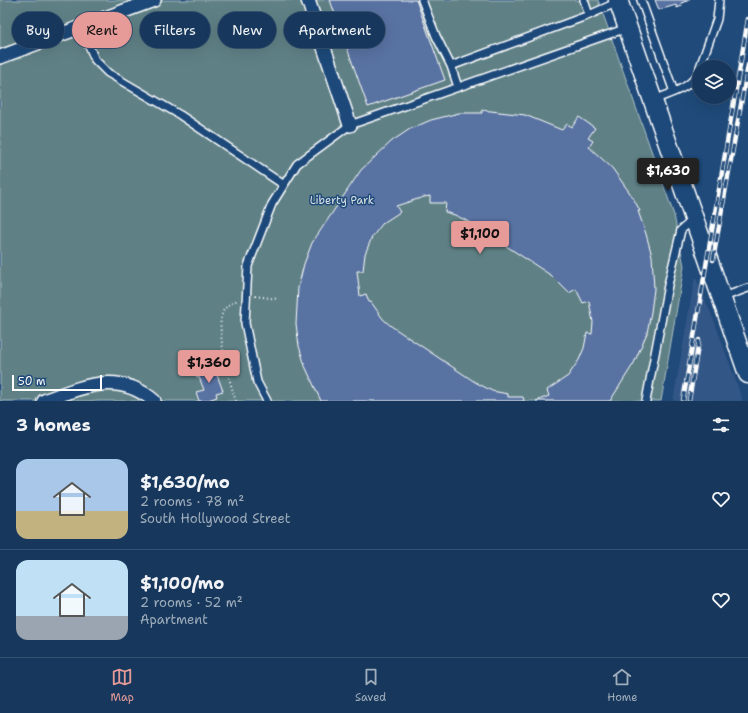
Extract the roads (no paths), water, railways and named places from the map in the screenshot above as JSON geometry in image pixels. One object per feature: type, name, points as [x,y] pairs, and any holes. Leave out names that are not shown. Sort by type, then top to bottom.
[{"type":"main road","points":[[618,1],[748,374]]},
{"type":"street","points":[[114,12],[131,4],[154,0]]},
{"type":"street","points":[[308,0],[350,125]]},
{"type":"street","points":[[0,57],[72,30]]},
{"type":"street","points":[[44,401],[81,388],[108,383],[136,389],[154,401]]},
{"type":"lane","points":[[422,0],[436,36],[451,66],[458,87]]},
{"type":"lane","points":[[584,0],[589,15]]},
{"type":"lane","points":[[641,0],[674,92]]},
{"type":"lane","points":[[702,60],[717,19],[719,0]]},
{"type":"lane","points":[[451,66],[589,15],[618,1]]},
{"type":"lane","points":[[267,401],[257,382],[245,323],[248,266],[272,204],[298,164],[350,125],[627,28]]},
{"type":"lane","points":[[90,48],[95,60],[108,73],[180,115],[284,184]]},
{"type":"lane","points":[[652,101],[684,88],[692,81]]},
{"type":"lane","points":[[646,401],[668,285],[681,230],[694,220]]},
{"type":"lane","points":[[721,298],[748,288]]},
{"type":"railway","points":[[683,401],[748,19]]},
{"type":"railway","points":[[713,260],[748,65]]},
{"type":"railway","points":[[689,401],[699,340]]},
{"type":"park label","name":"Liberty Park","points":[[342,200]]}]
